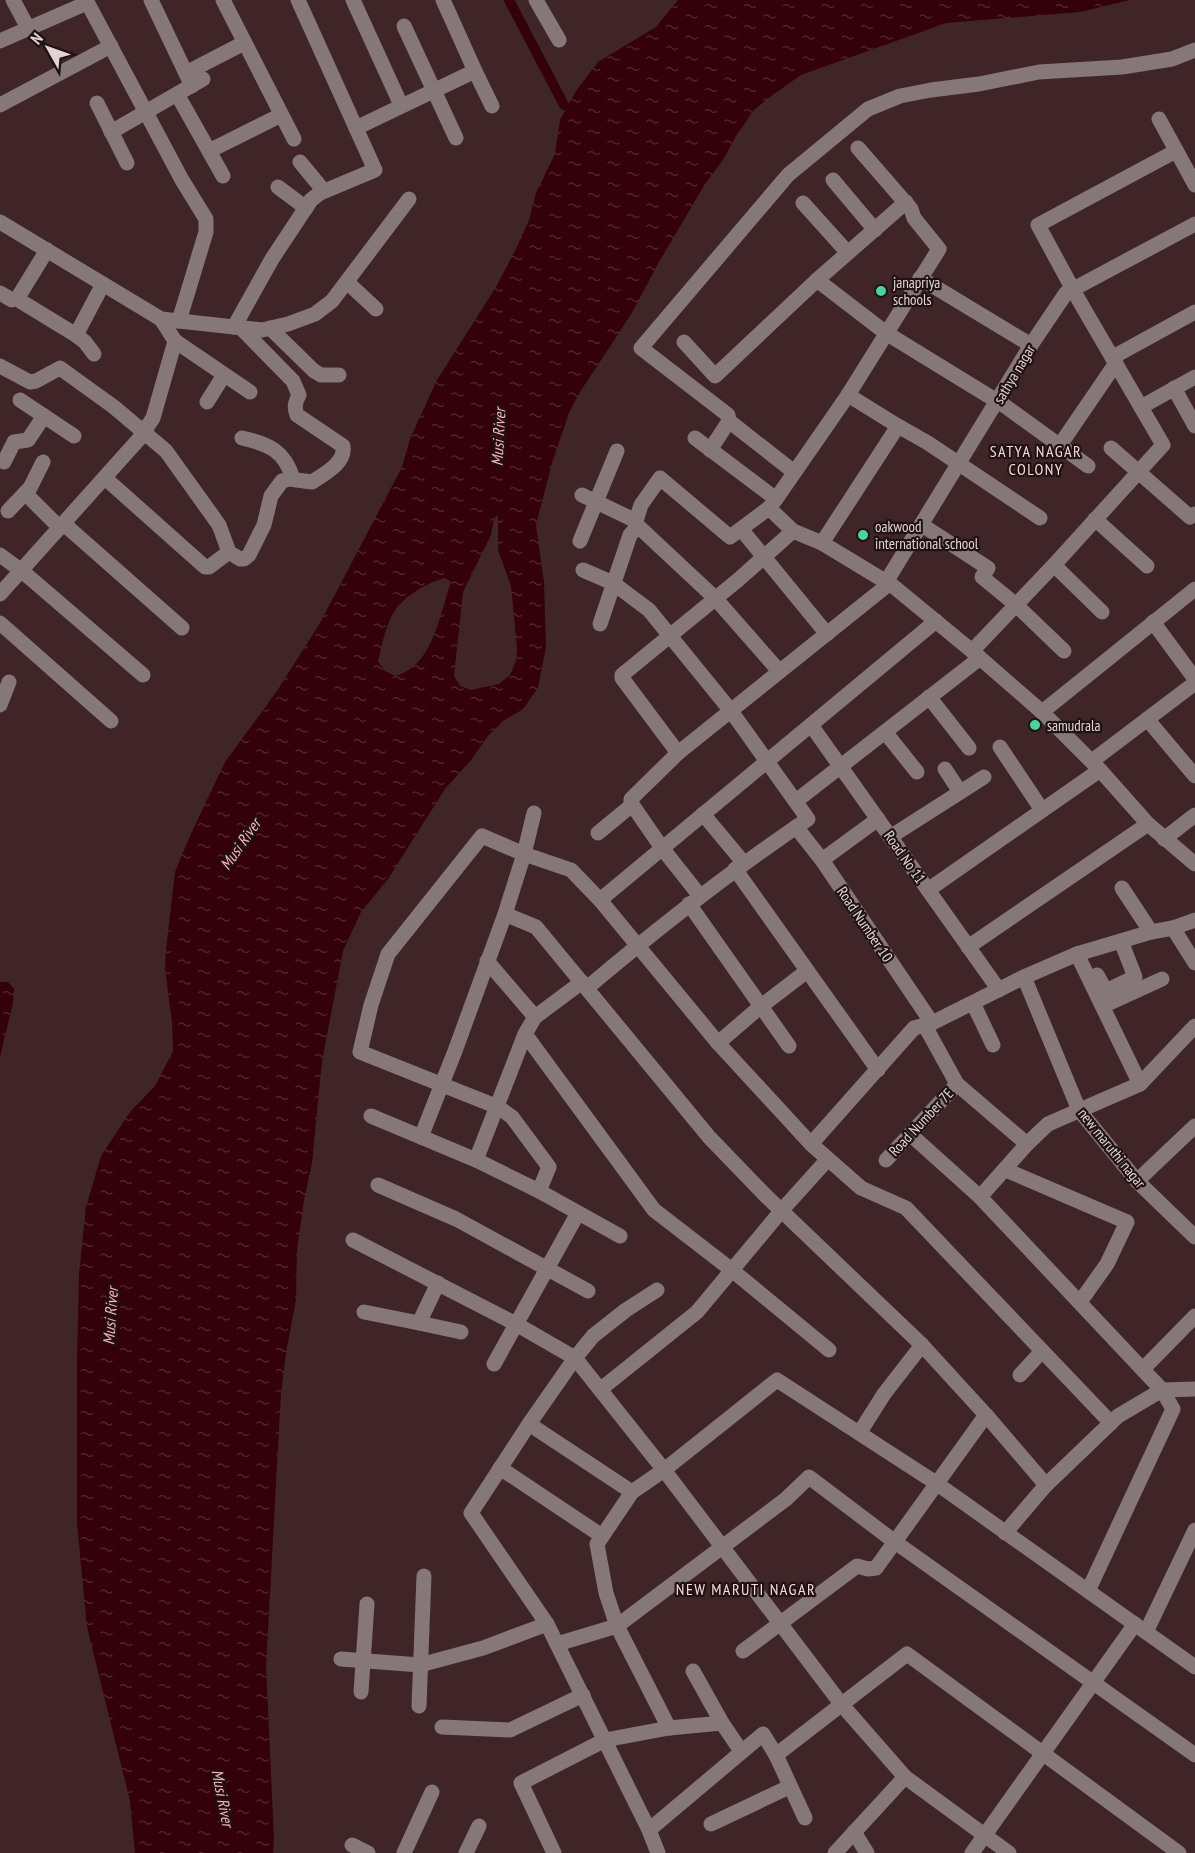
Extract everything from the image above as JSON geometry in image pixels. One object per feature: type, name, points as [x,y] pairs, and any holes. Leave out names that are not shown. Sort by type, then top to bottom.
[{"type":"street","points":[[13,0],[28,28]]},
{"type":"street","points":[[151,0],[194,79]]},
{"type":"street","points":[[224,0],[294,139]]},
{"type":"street","points":[[237,328],[272,259],[311,200],[324,191],[375,170],[298,0]]},
{"type":"street","points":[[371,0],[355,3],[401,105]]},
{"type":"street","points":[[443,0],[492,106]]},
{"type":"street","points":[[536,0],[559,40]]},
{"type":"street","points":[[0,41],[86,1],[182,180],[208,222],[179,321]]},
{"type":"street","points":[[404,26],[456,138]]},
{"type":"street","points":[[111,132],[177,94],[244,43]]},
{"type":"street","points":[[0,105],[111,46]]},
{"type":"street","points":[[794,472],[729,421],[728,415],[641,348],[788,175],[868,109],[900,96],[1039,72],[1132,65],[1172,59],[1195,50]]},
{"type":"street","points":[[356,128],[475,71]]},
{"type":"street","points":[[177,94],[223,176]]},
{"type":"street","points":[[97,103],[127,163]]},
{"type":"street","points":[[209,151],[281,114]]},
{"type":"street","points":[[1159,119],[1184,156],[1195,185]]},
{"type":"street","points":[[600,624],[630,535],[637,524],[641,505],[660,478],[730,537],[741,529],[772,503],[794,472],[848,395],[939,249],[914,218],[902,216],[901,206],[858,148]]},
{"type":"street","points":[[796,801],[929,697],[976,654],[1015,604],[1054,565],[1162,445],[1038,225],[1184,156]]},
{"type":"street","points":[[300,162],[324,191]]},
{"type":"street","points":[[833,180],[875,230]]},
{"type":"street","points":[[278,187],[306,208]]},
{"type":"street","points":[[0,222],[161,319],[237,328],[270,328],[315,314],[332,301],[409,200]]},
{"type":"street","points":[[803,203],[848,253]]},
{"type":"street","points":[[684,342],[715,376],[817,280],[901,206]]},
{"type":"street","name":"sathya nagar","points":[[889,584],[1001,403],[1075,293],[1195,224]]},
{"type":"street","name":"sathya nagar","points":[[1001,403],[1031,345],[1066,293],[1075,293],[1195,233]]},
{"type":"street","points":[[17,299],[47,250]]},
{"type":"street","points":[[920,278],[1031,345]]},
{"type":"street","points":[[817,280],[886,333],[1001,403],[1088,466]]},
{"type":"street","points":[[347,282],[376,309]]},
{"type":"street","points":[[76,335],[104,284]]},
{"type":"street","points":[[0,293],[12,300],[17,299],[76,335],[94,354]]},
{"type":"street","points":[[1060,445],[1114,360],[1195,312]]},
{"type":"street","points":[[161,319],[175,341],[250,392]]},
{"type":"street","points":[[0,366],[30,382],[60,368],[114,406],[172,458],[219,525],[229,552],[244,559],[249,555],[264,525],[275,488],[282,481],[293,479],[312,482],[340,460],[344,453],[344,446],[297,415],[296,402],[300,395],[298,388],[237,328]]},
{"type":"street","points":[[270,328],[314,371],[321,375],[339,375]]},
{"type":"street","points":[[0,594],[144,432],[153,418],[175,341]]},
{"type":"street","points":[[207,402],[224,375]]},
{"type":"street","points":[[1141,407],[1195,376]]},
{"type":"street","points":[[1174,388],[1195,426]]},
{"type":"street","points":[[848,395],[1040,518]]},
{"type":"street","points":[[20,400],[74,436]]},
{"type":"street","points":[[4,462],[7,438],[28,440],[44,416]]},
{"type":"street","points":[[710,450],[729,421]]},
{"type":"street","points":[[822,543],[898,426]]},
{"type":"street","points":[[242,438],[275,450],[284,458],[293,479]]},
{"type":"street","points":[[695,438],[772,503],[793,531],[822,543],[889,584],[976,654],[1042,712],[1096,765],[1148,824],[1195,864]]},
{"type":"street","points":[[1111,448],[1190,517],[1195,514]]},
{"type":"street","points":[[579,541],[589,498],[617,451]]},
{"type":"street","points":[[8,511],[25,493],[43,462]]},
{"type":"street","name":"sathya nagar","points":[[889,584],[928,529],[962,466]]},
{"type":"street","points":[[105,478],[205,567],[209,567],[229,552]]},
{"type":"street","points":[[25,493],[182,628]]},
{"type":"street","points":[[589,498],[637,524],[715,598],[779,671]]},
{"type":"street","points":[[1095,519],[1147,566]]},
{"type":"street","points":[[741,529],[827,634]]},
{"type":"street","points":[[928,529],[988,568],[982,577],[1015,604],[1064,651]]},
{"type":"street","points":[[678,753],[622,678],[626,670],[793,531]]},
{"type":"street","points":[[0,555],[22,571],[143,675]]},
{"type":"street","points":[[1054,565],[1102,612]]},
{"type":"street","points":[[476,1160],[525,1034],[535,1017],[585,985],[739,865],[808,819],[731,711],[650,610],[613,583],[583,570]]},
{"type":"street","points":[[789,1046],[760,1007],[662,848],[632,805],[631,799],[678,753],[889,584]]},
{"type":"street","points":[[1042,712],[1195,589]]},
{"type":"street","points":[[600,900],[936,621]]},
{"type":"street","points":[[928,890],[1042,810],[1147,719],[1195,681],[1153,622]]},
{"type":"street","points":[[0,623],[111,721]]},
{"type":"street","points":[[0,705],[9,682]]},
{"type":"street","points":[[929,697],[969,748]]},
{"type":"street","points":[[1147,719],[1195,776]]},
{"type":"street","name":"Road No 11","points":[[811,725],[999,990]]},
{"type":"street","points":[[885,732],[917,772]]},
{"type":"street","points":[[1000,747],[1042,810]]},
{"type":"street","points":[[945,769],[960,792]]},
{"type":"street","points":[[890,837],[984,777]]},
{"type":"street","points":[[598,833],[632,805]]},
{"type":"street","points":[[421,1137],[505,914],[534,813]]},
{"type":"street","points":[[703,813],[807,971],[878,1070]]},
{"type":"street","points":[[1164,839],[1195,815]]},
{"type":"street","points":[[822,860],[878,819]]},
{"type":"street","points":[[968,947],[1148,824]]},
{"type":"street","name":"Road Number 10","points":[[796,827],[822,860],[928,1024],[957,1084]]},
{"type":"street","points":[[539,1191],[549,1167],[512,1117],[498,1107],[360,1052],[371,1005],[388,954],[482,836],[524,854],[572,870],[638,945],[718,1043],[811,1144],[861,1188],[906,1208],[1110,1423]]},
{"type":"street","points":[[1122,888],[1151,932]]},
{"type":"street","points":[[505,914],[536,927],[709,1137],[922,1345],[1046,1485]]},
{"type":"street","points":[[1140,1084],[1103,1006],[1090,969],[1091,962],[1093,958],[1122,943],[1195,920]]},
{"type":"street","points":[[1173,928],[1195,963]]},
{"type":"street","points":[[811,1144],[914,1028],[928,1024],[1077,954],[1122,943]]},
{"type":"street","points":[[1077,954],[1106,991],[1136,975],[1122,943]]},
{"type":"street","points":[[487,961],[535,1017]]},
{"type":"street","points":[[718,1043],[807,971]]},
{"type":"street","name":"new maruthi nagar","points":[[1024,977],[1079,1110],[1137,1181],[1193,1230]]},
{"type":"street","points":[[1103,1006],[1162,979]]},
{"type":"street","points":[[973,1003],[993,1045]]},
{"type":"street","points":[[980,1197],[1006,1170],[1026,1144],[1048,1124],[1140,1084],[1195,1026]]},
{"type":"street","points":[[525,1034],[654,1210],[829,1350]]},
{"type":"street","points":[[957,1084],[1026,1144]]},
{"type":"street","name":"Road Number 7E","points":[[886,1160],[957,1084]]},
{"type":"street","points":[[371,1116],[476,1160],[621,1236]]},
{"type":"street","points":[[1137,1181],[1195,1126]]},
{"type":"street","points":[[910,1134],[980,1197],[1143,1369],[1162,1390],[1173,1409]]},
{"type":"street","points":[[601,1389],[697,1312],[828,1159]]},
{"type":"street","points":[[1006,1170],[1127,1222],[1107,1264],[1080,1302]]},
{"type":"street","points":[[378,1185],[456,1219],[588,1291]]},
{"type":"street","points":[[494,1364],[578,1213]]},
{"type":"street","points":[[353,1240],[516,1324],[575,1358],[664,1470],[842,1705],[905,1777],[1009,1853]]},
{"type":"street","points":[[419,1323],[438,1283]]},
{"type":"street","points":[[654,1852],[649,1830],[547,1624],[471,1513],[529,1424],[593,1336],[626,1310],[657,1290]]},
{"type":"street","points":[[364,1312],[461,1332]]},
{"type":"street","points":[[1143,1369],[1195,1316]]},
{"type":"street","points":[[860,1432],[884,1394],[922,1345]]},
{"type":"street","points":[[1020,1375],[1042,1351]]},
{"type":"street","points":[[669,1728],[617,1626],[606,1593],[597,1544],[632,1492],[664,1470],[777,1380],[936,1483],[1195,1667]]},
{"type":"street","points":[[1005,1533],[1046,1485],[1118,1416],[1162,1390],[1189,1390]]},
{"type":"street","points":[[1088,1591],[1173,1409],[1189,1390]]},
{"type":"street","points":[[743,1651],[857,1566],[868,1569],[876,1568],[986,1415]]},
{"type":"street","points":[[529,1424],[632,1492]]},
{"type":"street","points":[[500,1468],[602,1536]]},
{"type":"street","points":[[557,1644],[617,1626],[786,1499],[808,1477],[895,1542],[1195,1755]]},
{"type":"street","points":[[972,1853],[1092,1683],[1141,1628],[1195,1530]]},
{"type":"street","points":[[419,1706],[424,1576]]},
{"type":"street","points":[[361,1692],[367,1604]]},
{"type":"street","points":[[341,1659],[420,1665],[483,1648],[547,1624]]},
{"type":"street","points":[[776,1755],[907,1654],[1179,1853]]},
{"type":"street","points":[[693,1671],[722,1723],[741,1750]]},
{"type":"street","points":[[442,1727],[510,1730],[583,1695]]},
{"type":"street","points":[[554,1853],[521,1783],[605,1740],[669,1728],[722,1723]]},
{"type":"street","points":[[649,1830],[741,1750],[763,1734],[776,1755],[805,1818]]},
{"type":"street","points":[[835,1853],[905,1777]]},
{"type":"street","points":[[711,1824],[789,1787]]},
{"type":"street","points":[[404,1853],[432,1792]]},
{"type":"street","points":[[466,1853],[479,1826]]},
{"type":"street","points":[[854,1832],[867,1853]]},
{"type":"street","points":[[352,1845],[368,1853]]},
{"type":"water","name":"Musi River","points":[[678,0],[1130,0],[1080,12],[946,23],[801,75],[774,94],[753,111],[736,136],[659,262],[630,316],[578,395],[569,413],[552,463],[536,525],[544,582],[546,647],[538,688],[523,709],[503,721],[488,736],[471,760],[445,789],[388,879],[361,912],[343,951],[322,1061],[312,1163],[297,1249],[296,1299],[281,1393],[266,1667],[273,1853],[135,1853],[130,1801],[87,1627],[77,1523],[79,1274],[86,1207],[101,1156],[130,1112],[155,1086],[173,1051],[165,968],[175,872],[225,762],[277,691],[320,623],[402,467],[410,439],[437,380],[496,287],[516,249],[529,220],[536,193],[555,154],[560,120],[576,91],[598,62],[656,27]],"holes":[[[498,515],[498,550],[511,586],[517,648],[516,661],[510,675],[499,684],[471,690],[460,686],[454,676],[463,592],[491,535],[494,519]],[[445,578],[451,582],[427,650],[408,671],[395,676],[385,671],[378,661],[386,630],[394,612],[417,590]]]},
{"type":"water","points":[[0,982],[8,982],[14,989],[13,1003],[0,1057]]},
{"type":"waterway","points":[[509,0],[564,105]]},
{"type":"place","name":"janapriya schools","points":[[881,291]]},
{"type":"place","name":"oakwood international school","points":[[863,535]]},
{"type":"place","name":"samudrala","points":[[1035,725]]},
{"type":"district","name":"SATYA NAGAR COLONY","points":[[1036,460]]},
{"type":"district","name":"NEW MARUTI NAGAR","points":[[746,1589]]}]
